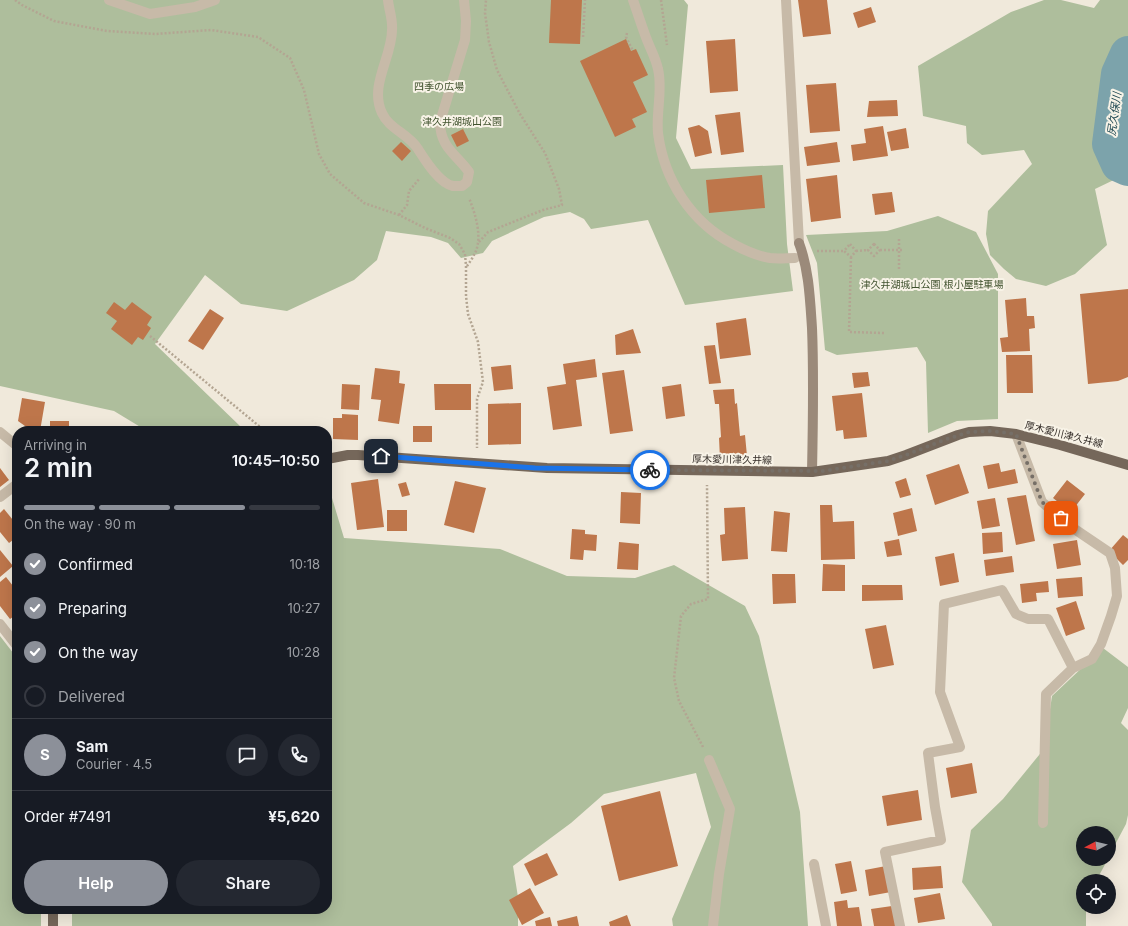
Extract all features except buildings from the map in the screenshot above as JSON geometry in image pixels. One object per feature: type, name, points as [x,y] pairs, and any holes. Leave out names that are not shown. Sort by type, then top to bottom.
[{"type":"main road","name":"厚木愛川津久井線","points":[[332,458],[358,455],[547,468],[812,472],[888,461],[969,432],[990,431],[1016,434],[1084,451],[1128,465]]},
{"type":"main road","points":[[53,914],[53,926]]},
{"type":"street","points":[[110,0],[150,14],[195,7],[215,0]]},
{"type":"street","points":[[388,0],[392,30],[389,49],[380,79],[378,95],[382,113],[392,126],[416,144],[426,162],[440,178],[452,186],[462,186],[467,182],[469,172],[463,163],[450,152],[443,141],[440,131],[440,122],[465,40],[466,21],[464,0]]},
{"type":"street","points":[[633,0],[658,68],[660,87],[658,123],[660,146],[669,175],[677,191],[700,220],[711,230],[726,240],[753,253],[770,258],[799,258]]},
{"type":"street","points":[[786,0],[799,258],[810,300],[813,353],[812,472]]},
{"type":"street","points":[[0,432],[12,442]]},
{"type":"street","points":[[1016,434],[1042,502],[1070,526],[1110,552],[1115,568],[1117,596],[1101,644],[1092,659],[1073,668],[1046,694],[1043,823]]},
{"type":"street","points":[[0,497],[12,488]]},
{"type":"street","points":[[900,926],[885,852],[941,840],[928,753],[960,747],[940,692],[944,604],[1002,590],[1016,614],[1028,619],[1048,619],[1073,668]]},
{"type":"street","points":[[0,624],[12,640]]},
{"type":"street","points":[[709,760],[730,809],[719,874],[713,926]]},
{"type":"street","points":[[814,864],[826,926]]},
{"type":"path","points":[[16,0],[22,5],[54,21],[107,31],[155,34],[211,30],[258,37],[290,58],[304,90],[319,154],[330,174],[364,203],[399,215],[450,238],[459,244],[464,254],[468,314],[478,342],[483,382],[477,399],[477,464]]},
{"type":"path","points":[[479,242],[488,232],[528,215],[562,205],[559,189],[545,153],[517,108],[497,70],[489,42],[486,0]]},
{"type":"path","points":[[583,37],[585,0]]},
{"type":"path","points":[[399,215],[407,205],[409,191],[420,179],[426,162]]},
{"type":"path","points":[[462,186],[470,198],[477,219],[479,242],[476,252],[466,266]]},
{"type":"path","points":[[899,239],[899,269]]},
{"type":"path","points":[[851,257],[844,251],[850,244],[856,251]]},
{"type":"path","points":[[880,250],[874,244],[868,250],[856,251],[851,257],[849,332],[884,333]]},
{"type":"path","points":[[868,250],[874,256],[880,250],[904,250]]},
{"type":"path","points":[[150,336],[259,426]]},
{"type":"path","points":[[707,471],[708,599],[691,604],[681,616],[674,678],[679,701],[709,760]]},
{"type":"green space","points":[[0,0],[684,0],[688,5],[676,138],[691,169],[783,165],[787,244],[793,291],[685,305],[648,220],[591,229],[584,219],[570,212],[544,217],[492,241],[483,253],[461,258],[448,243],[431,237],[386,231],[377,260],[354,280],[287,311],[241,304],[205,275],[155,344],[240,426],[139,426],[114,411],[0,386]]},
{"type":"green space","points":[[1044,0],[1061,0],[1094,8],[1100,0],[1128,0],[1128,179],[1122,176],[1095,189],[1107,245],[1075,274],[1046,286],[1016,279],[1004,269],[990,255],[986,234],[988,211],[1032,164],[1024,150],[982,155],[967,143],[966,126],[923,116],[918,66],[1011,12]]},
{"type":"green space","name":"津久井湖城山公園 根小屋駐車場","points":[[938,216],[976,232],[998,274],[998,419],[957,421],[928,433],[926,362],[917,347],[837,355],[825,350],[817,263],[806,235],[887,231]]},
{"type":"green space","points":[[332,498],[344,538],[500,549],[567,576],[635,578],[674,565],[745,606],[759,636],[800,812],[808,926],[673,926],[672,919],[711,827],[696,773],[604,794],[571,823],[513,866],[518,897],[518,926],[72,926],[72,914],[332,914]]},
{"type":"green space","points":[[0,636],[12,652],[12,914],[41,914],[41,926],[0,926]]},
{"type":"green space","points":[[1103,648],[1128,667],[1128,708],[1121,723],[1128,730],[1128,815],[1126,824],[1116,843],[1116,826],[1076,826],[1076,866],[1104,866],[1100,874],[1076,874],[1076,914],[1086,914],[1086,926],[992,926],[962,882],[971,830],[1003,799],[1044,749],[1052,696]]},
{"type":"waterway","name":"尻久保川","points":[[1128,54],[1119,74],[1110,144],[1119,164],[1128,168]]},
{"type":"way so far","points":[[650,470],[823,471],[888,461],[969,432],[1000,432],[1016,434],[1042,502],[1061,518]]},
{"type":"route","points":[[381,456],[535,468],[650,470]]},
{"type":"park label","name":"四季の広場","points":[[439,86]]},
{"type":"park label","name":"津久井湖城山公園","points":[[462,121]]}]
